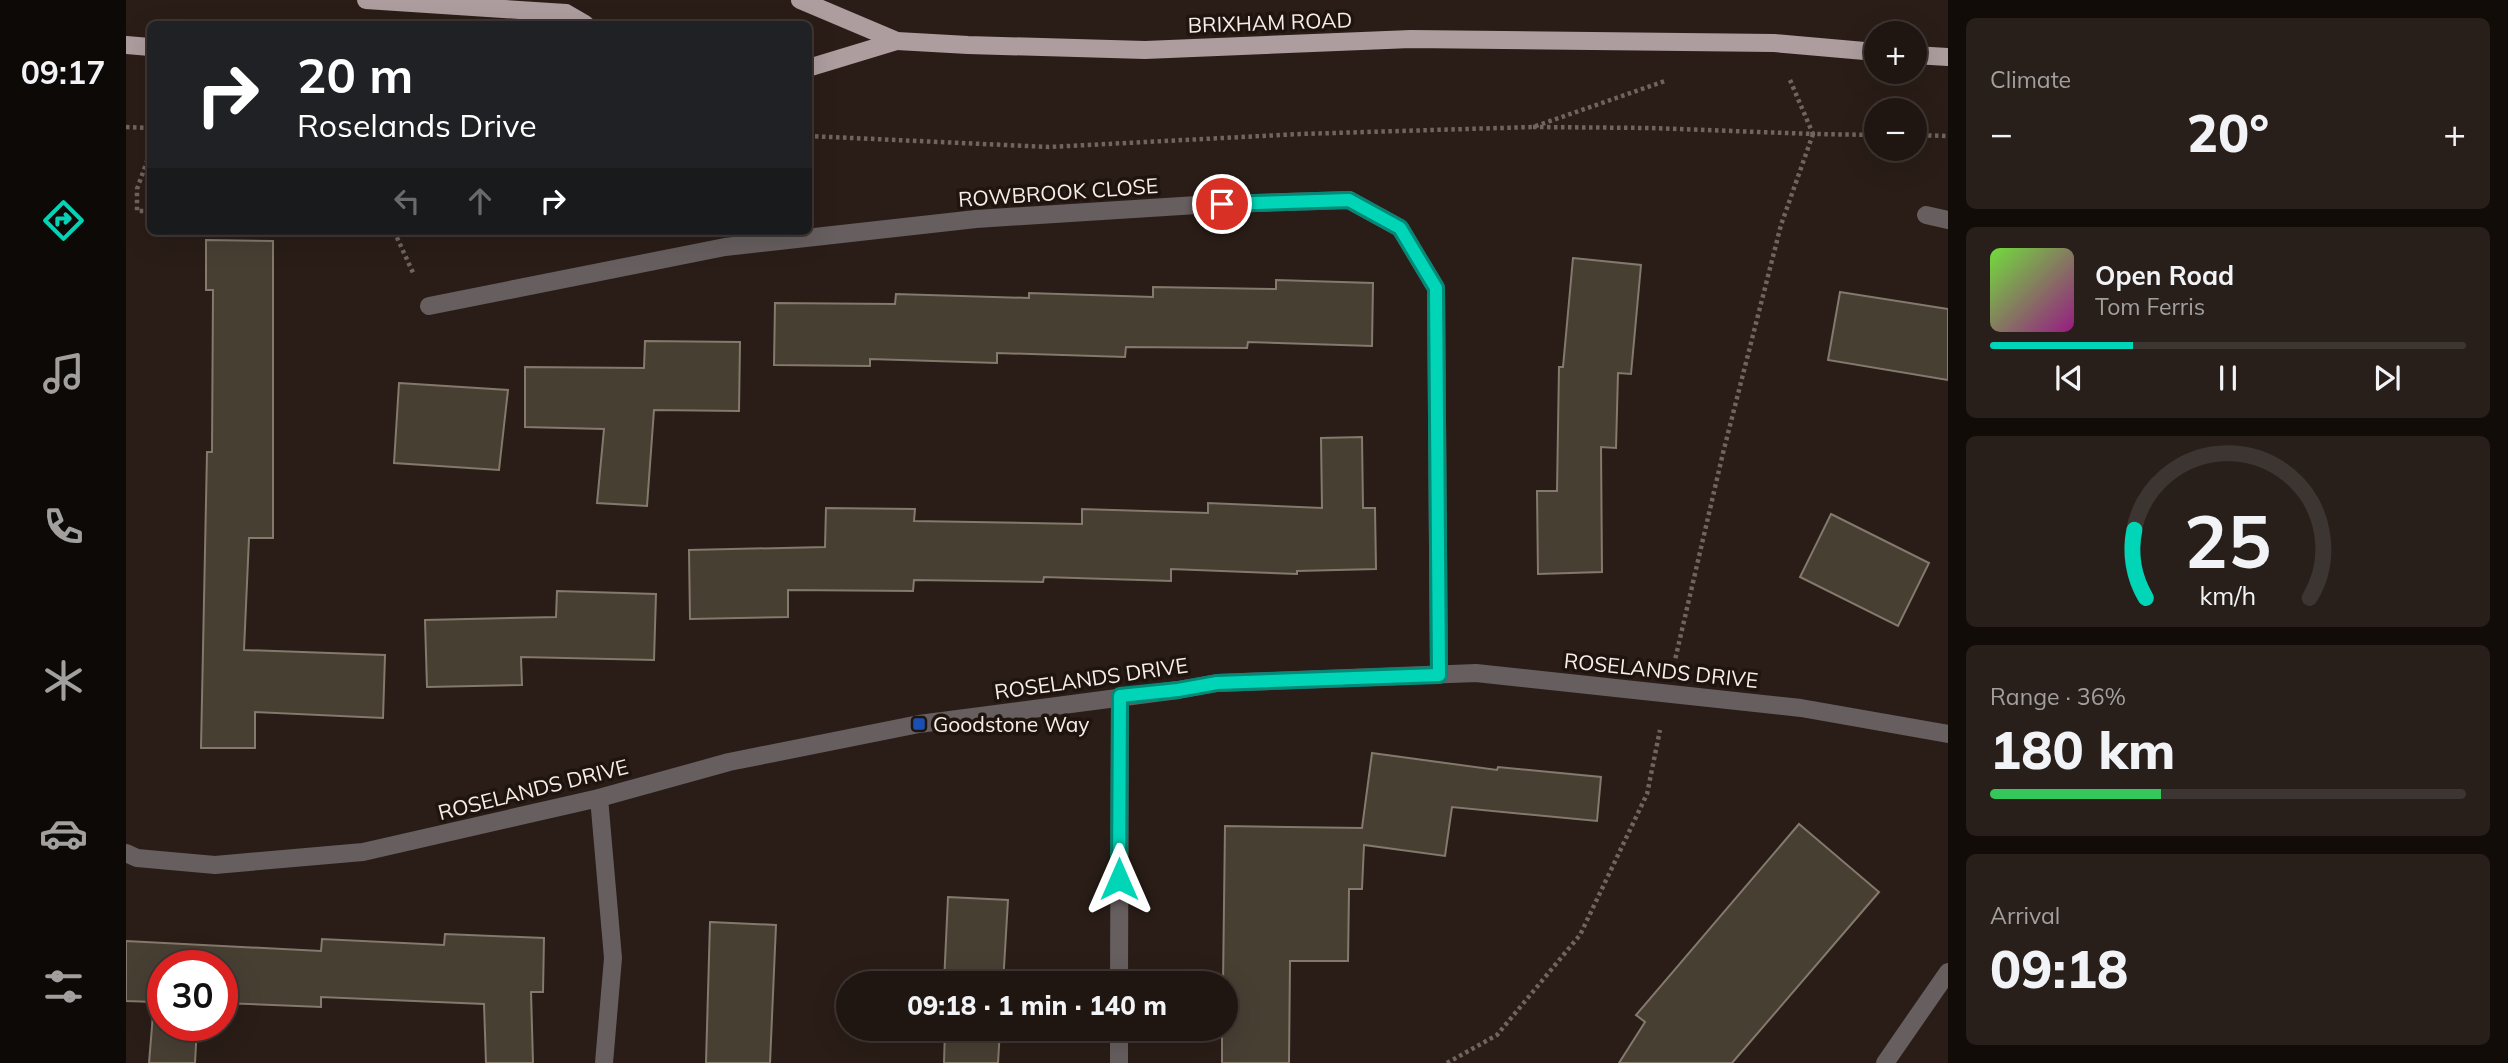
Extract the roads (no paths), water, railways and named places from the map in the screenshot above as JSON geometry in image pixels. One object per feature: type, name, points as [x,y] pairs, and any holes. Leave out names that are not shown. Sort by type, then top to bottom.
[{"type":"main road","points":[[366,0],[566,13],[580,21]]},
{"type":"main road","name":"BRIXHAM ROAD","points":[[800,0],[897,41],[1145,50],[1411,39],[1774,43],[1864,51]]},
{"type":"main road","points":[[812,67],[897,41]]},
{"type":"main road","points":[[126,45],[147,47]]},
{"type":"main road","points":[[1927,56],[1948,57]]},
{"type":"street","name":"ROWBROOK CLOSE","points":[[429,306],[725,247],[976,219],[1197,205],[1349,200],[1400,228],[1436,288],[1439,675]]},
{"type":"street","points":[[1926,215],[1948,220]]},
{"type":"street","name":"ROSELANDS DRIVE","points":[[126,853],[137,858],[215,865],[363,852],[599,798],[729,762],[919,724],[1217,683],[1476,673],[1801,708],[1948,734]]},
{"type":"street","points":[[1119,971],[1120,696]]},
{"type":"street","points":[[599,798],[613,958],[604,1063]]},
{"type":"street","points":[[1885,1063],[1948,972]]},
{"type":"street","points":[[1119,1041],[1119,1063]]},
{"type":"place","name":"Goodstone Way","points":[[919,724]]}]
